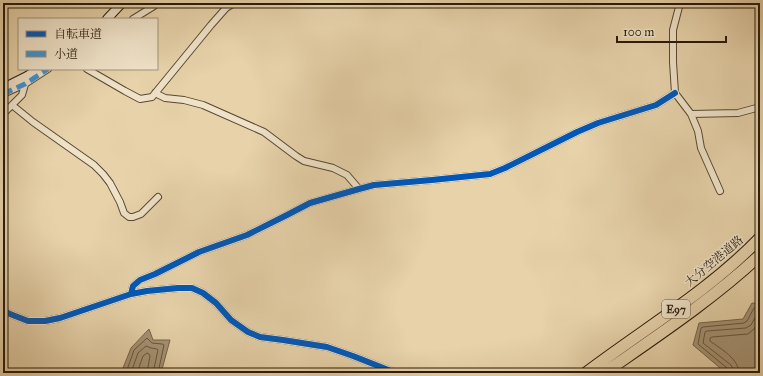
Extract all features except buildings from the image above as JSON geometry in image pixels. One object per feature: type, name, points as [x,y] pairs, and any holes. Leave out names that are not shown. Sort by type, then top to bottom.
[{"type":"highway","name":"大分空港道路","points":[[584,373],[673,312],[721,274],[760,238]]},
{"type":"highway","name":"大分空港道路","points":[[604,373],[730,282],[760,255]]},
{"type":"highway","points":[[616,373],[666,329]]},
{"type":"main road","points":[[108,18],[122,3]]},
{"type":"main road","points":[[3,88],[26,80],[37,70]]},
{"type":"street","points":[[135,18],[157,3]]},
{"type":"street","points":[[90,70],[125,92],[140,99],[152,97],[211,25],[226,8],[234,3]]},
{"type":"street","points":[[421,3],[428,3]]},
{"type":"street","points":[[680,3],[673,30],[675,93],[691,114],[698,131],[701,148],[720,191]]},
{"type":"street","points":[[3,94],[46,70]]},
{"type":"street","points":[[3,114],[22,95],[26,80]]},
{"type":"street","points":[[155,93],[165,98],[184,100],[203,106],[264,132],[304,161],[333,168],[346,175],[359,189]]},
{"type":"street","points":[[131,294],[133,286],[140,280],[199,252],[247,235],[310,203],[374,186],[490,174],[577,132],[598,123],[656,105],[675,93]]},
{"type":"street","points":[[12,105],[33,122],[99,169],[110,183],[124,213],[129,217],[141,214],[158,197]]},
{"type":"street","points":[[691,114],[738,113],[760,107]]},
{"type":"street","points":[[3,310],[28,321],[45,320],[60,318],[131,294],[147,291],[192,288],[203,293],[216,303],[231,320],[248,332],[260,337],[327,348],[354,356],[396,373]]},
{"type":"water","points":[[752,303],[760,304],[760,373],[726,373],[693,345],[699,323],[743,319]]},
{"type":"water","points":[[149,329],[153,340],[170,340],[161,373],[121,373],[131,348]]},
{"type":"marked path","points":[[3,94],[25,84],[46,70]]},
{"type":"cycle path","points":[[131,294],[133,286],[140,280],[199,252],[247,235],[310,203],[374,185],[490,174],[577,132],[598,123],[656,105],[675,93]]},
{"type":"cycle path","points":[[3,310],[28,321],[45,321],[60,318],[131,294],[147,291],[192,288],[203,293],[216,303],[231,320],[248,332],[260,337],[327,347],[396,373]]}]
